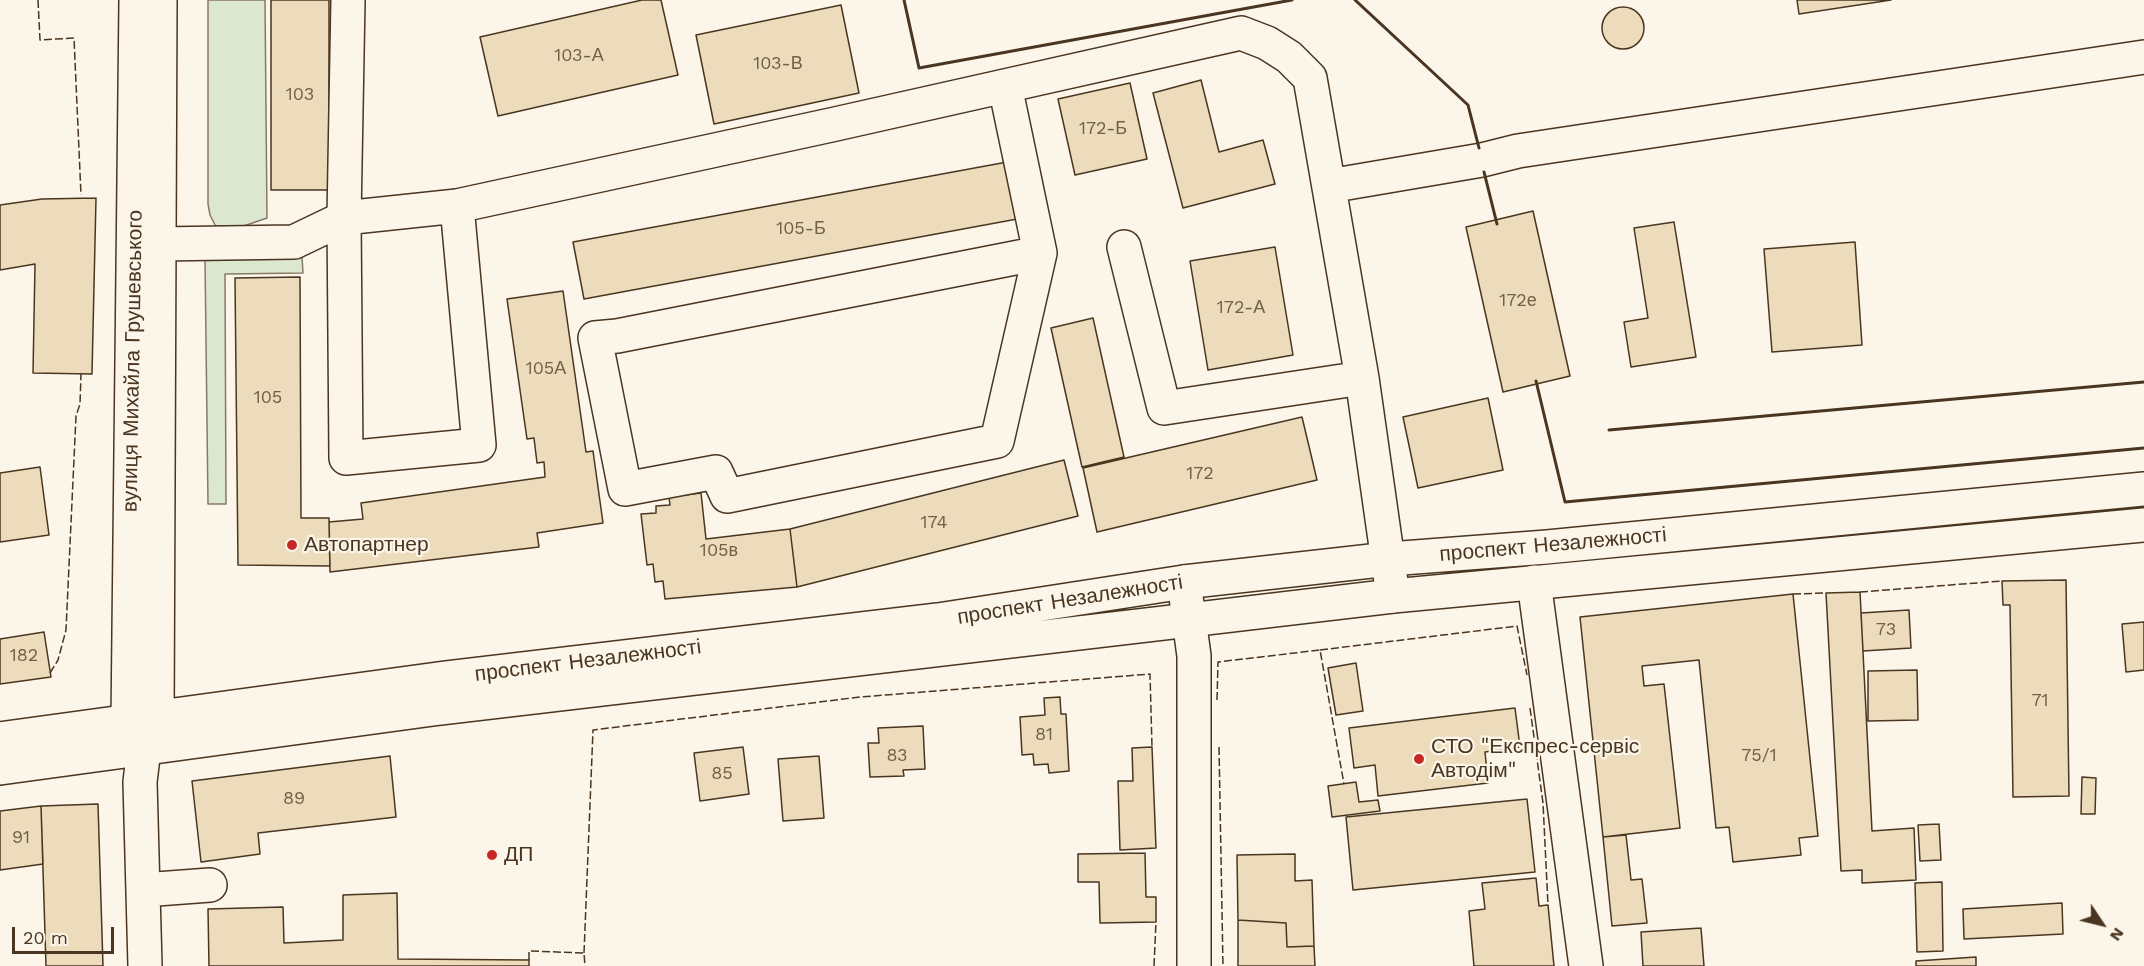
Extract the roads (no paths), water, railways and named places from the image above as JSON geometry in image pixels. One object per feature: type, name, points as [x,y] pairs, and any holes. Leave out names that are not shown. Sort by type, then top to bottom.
[{"type":"main road","name":"вулиця Михайла Грушевського","points":[[136,0],[143,729]]},
{"type":"main road","name":"вулиця Михайла Грушевського","points":[[145,966],[141,782],[158,244],[160,0]]},
{"type":"main road","points":[[348,0],[344,218],[346,458],[479,445],[457,206]]},
{"type":"main road","points":[[158,244],[294,242],[344,218],[457,206],[1240,33],[1267,43],[1289,57],[1310,78],[1362,378],[1393,596]]},
{"type":"main road","points":[[1329,186],[1518,152],[2144,57]]},
{"type":"main road","points":[[1005,86],[1040,253],[997,441],[727,496],[716,472],[625,489],[595,338],[617,336],[1040,253]]},
{"type":"main road","points":[[1124,248],[1164,408],[1362,378]]},
{"type":"main road","name":"проспект Незалежності","points":[[0,768],[143,729],[445,678],[939,620],[1184,582],[1389,559],[1547,547],[2144,489]]},
{"type":"main road","name":"проспект Незалежності","points":[[0,739],[433,709],[1393,596],[2144,525]]},
{"type":"main road","points":[[1184,582],[1194,656],[1194,966]]},
{"type":"main road","points":[[1534,582],[1586,966]]},
{"type":"main road","points":[[143,890],[210,885]]},
{"type":"place","name":"Автопартнер","points":[[292,545]]},
{"type":"place","name":"СТО \"Експрес-сервіс Автодім\"","points":[[1419,759]]},
{"type":"place","name":"ДП","points":[[492,855]]}]
